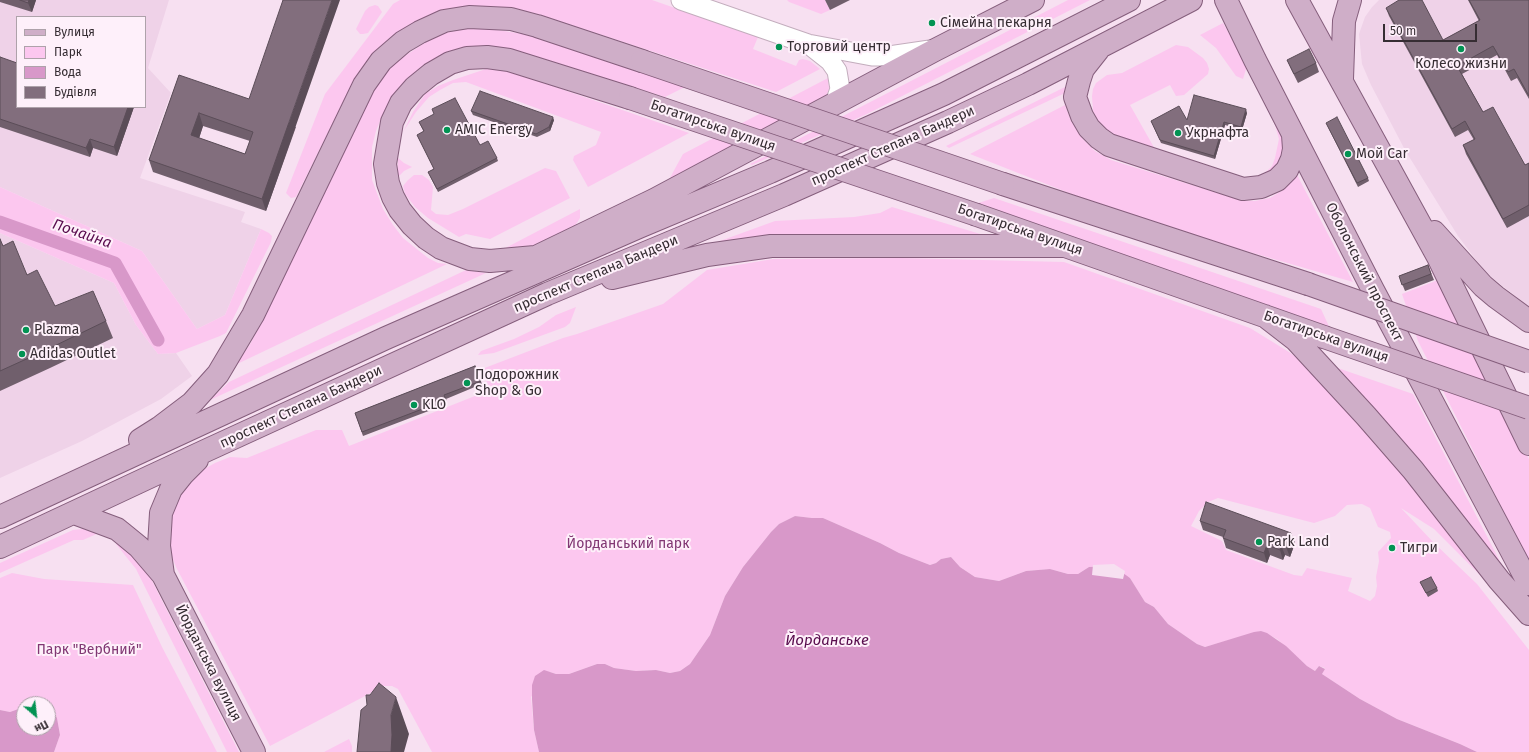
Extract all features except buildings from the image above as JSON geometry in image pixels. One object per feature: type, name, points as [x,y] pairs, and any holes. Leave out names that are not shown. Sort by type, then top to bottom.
[{"type":"main road","points":[[386,338],[462,292],[654,200],[834,103],[1033,0]]},
{"type":"main road","name":"проспект Степана Бандери","points":[[0,516],[386,338],[639,227],[770,172],[944,94],[1129,0]]},
{"type":"main road","name":"проспект Степана Бандери","points":[[0,547],[547,294],[784,195],[941,126],[1191,0]]},
{"type":"main road","name":"Оболонський проспект","points":[[1226,0],[1373,290],[1529,584]]},
{"type":"main road","points":[[1297,0],[1438,257],[1529,444]]},
{"type":"main road","points":[[1342,80],[1344,21],[1350,0]]},
{"type":"main road","points":[[45,496],[133,445],[159,428],[192,403],[218,374],[253,315],[364,85],[381,61],[403,42],[420,32],[444,22],[469,17],[511,19],[537,26],[1003,184],[1308,284],[1529,362]]},
{"type":"main road","points":[[1102,46],[1083,69],[1075,97],[1082,116],[1089,128],[1109,145],[1244,189],[1261,187],[1277,180],[1287,170],[1292,159],[1294,149],[1293,134]]},
{"type":"main road","name":"Богатирська вулиця","points":[[535,257],[490,261],[470,259],[441,248],[426,238],[412,225],[400,210],[393,197],[388,183],[385,164],[392,122],[401,103],[415,87],[450,63],[467,58],[487,57],[508,60],[630,98],[977,215],[1529,408]]},
{"type":"main road","points":[[1408,202],[1483,286],[1502,302],[1529,321]]},
{"type":"main road","points":[[547,294],[707,255],[771,246],[1064,246]]},
{"type":"main road","points":[[1265,316],[1296,340],[1366,416],[1413,470],[1499,580],[1529,614]]},
{"type":"main road","name":"Йорданська вулиця","points":[[163,575],[159,546],[160,518],[164,503],[171,489],[205,451]]},
{"type":"main road","name":"Йорданська вулиця","points":[[74,513],[117,529],[139,547],[163,575],[254,752]]},
{"type":"street","points":[[681,0],[808,44],[872,56],[889,56],[935,50]]},
{"type":"street","points":[[808,44],[830,61],[837,71],[840,89],[834,103]]},
{"type":"shaded area","points":[[0,0],[169,0],[148,68],[171,93],[140,178],[245,212],[241,222],[261,229],[225,315],[197,329],[142,251],[0,187]]},
{"type":"shaded area","points":[[1379,0],[1529,0],[1529,307],[1485,272],[1458,236],[1405,150],[1371,85],[1362,64],[1359,34],[1365,17]]},
{"type":"shaded area","points":[[0,233],[114,283],[136,325],[158,354],[176,353],[192,376],[161,399],[82,441],[0,478]]},
{"type":"green space","points":[[400,0],[652,0],[758,37],[753,49],[796,66],[799,60],[803,59],[810,61],[820,69],[776,92],[538,14],[490,6],[468,6],[427,18],[407,26],[376,50],[354,80],[296,197],[291,198],[286,193],[325,94],[393,4]]},
{"type":"green space","points":[[787,0],[825,0],[830,10],[821,14]]},
{"type":"green space","points":[[1068,0],[1090,0],[867,114],[752,165],[750,164]]},
{"type":"green space","points":[[375,5],[378,6],[382,12],[368,33],[360,34],[356,29],[365,11],[369,7]]},
{"type":"green space","points":[[1223,23],[1247,66],[1243,79],[1236,76],[1216,48],[1200,35]]},
{"type":"green space","points":[[466,28],[486,28],[523,34],[687,86],[665,97],[516,51],[483,46],[456,50],[426,64],[407,79],[393,96],[383,114],[376,131],[372,147],[372,180],[383,209],[403,238],[428,258],[438,263],[447,264],[235,365],[249,346],[259,327],[369,96],[380,78],[394,63],[426,42],[446,33]]},
{"type":"green space","points":[[1176,45],[1188,47],[1203,58],[1209,69],[1208,74],[1184,95],[1176,96],[1170,85],[1130,105],[1156,151],[1113,140],[1103,129],[1093,111],[1092,96],[1096,83],[1107,75],[1122,73]]},
{"type":"green space","points":[[486,69],[506,70],[689,133],[588,187],[573,160],[574,156],[596,145],[601,132],[466,82],[453,83],[429,97],[416,112],[403,132],[413,112],[425,94],[438,86]]},
{"type":"green space","points":[[828,78],[829,89],[825,99],[666,185],[683,154]]},
{"type":"green space","points":[[1065,87],[1065,93],[949,148],[946,146]]},
{"type":"green space","points":[[1065,105],[1071,121],[1081,137],[1095,151],[1111,160],[1240,200],[1255,201],[1270,198],[1283,190],[1291,180],[1295,171],[1353,282],[1232,247],[1107,208],[970,154]]},
{"type":"green space","points":[[1270,108],[1278,121],[1287,152],[1269,178],[1247,178],[1261,175],[1267,171],[1272,166],[1275,158],[1279,139],[1275,125],[1267,109]]},
{"type":"green space","points":[[398,158],[412,167],[404,171],[397,178]]},
{"type":"green space","points":[[545,168],[556,171],[570,198],[490,239],[466,234],[459,237],[428,218],[415,207],[405,194],[403,186],[414,175],[422,175],[429,180],[433,187],[431,210],[436,214],[448,215]]},
{"type":"green space","points":[[0,187],[142,251],[197,329],[225,315],[261,229],[272,236],[271,242],[226,333],[176,353],[158,354],[136,325],[114,283],[0,233]]},
{"type":"green space","points":[[994,198],[1321,309],[1332,333],[969,206]]},
{"type":"green space","points":[[892,207],[1003,241],[717,246],[720,241],[775,221],[854,217],[880,213]]},
{"type":"green space","points":[[580,209],[580,218],[573,229],[528,252],[494,254]]},
{"type":"green space","name":"Йорданський парк","points":[[902,258],[1064,262],[1250,328],[1289,352],[1317,373],[1406,477],[1488,583],[1434,529],[1401,508],[1434,543],[1477,584],[1529,650],[1529,752],[1477,752],[1397,719],[1360,699],[1322,674],[1325,668],[1319,666],[1315,671],[1307,666],[1277,639],[1261,631],[1205,647],[1197,644],[1168,624],[1154,607],[1145,602],[1130,578],[1089,567],[1078,574],[1068,574],[1050,569],[1026,571],[999,581],[975,577],[960,567],[951,557],[941,559],[930,565],[899,553],[823,518],[795,516],[779,524],[743,567],[725,596],[710,635],[690,664],[680,671],[670,673],[656,670],[636,671],[614,668],[605,664],[597,664],[569,674],[556,674],[550,672],[531,697],[534,730],[539,752],[432,752],[398,689],[392,686],[384,686],[270,746],[176,567],[169,549],[167,532],[174,505],[180,492],[199,472],[230,457],[247,458],[316,430],[342,430],[349,446],[490,390],[482,369],[563,338],[663,304],[707,270],[773,259]],"holes":[[[1218,498],[1314,523],[1335,516],[1347,505],[1362,504],[1370,508],[1378,527],[1390,532],[1391,538],[1378,552],[1379,561],[1376,577],[1377,586],[1375,596],[1370,601],[1348,591],[1352,578],[1307,568],[1302,576],[1294,575],[1226,550],[1222,541],[1191,526],[1199,511],[1208,502]]]},
{"type":"green space","points":[[466,270],[486,273],[210,400],[229,382]]},
{"type":"green space","points":[[1438,280],[1529,459],[1529,562],[1418,341],[1402,294]]},
{"type":"green space","points":[[576,307],[570,323],[565,327],[494,353],[478,355],[481,351],[514,339],[539,327],[556,315]]},
{"type":"green space","points":[[1332,366],[1413,394],[1506,573]]},
{"type":"green space","points":[[82,529],[101,532],[83,540],[74,540],[0,573],[0,563],[73,530]]},
{"type":"green space","points":[[120,540],[146,569],[239,752],[227,752],[136,569],[116,544]]},
{"type":"green space","name":"Парк \"Вербний\"","points":[[12,573],[44,579],[133,585],[162,647],[217,752],[54,752],[60,735],[56,716],[56,696],[16,696],[16,710],[10,712],[0,710],[0,578]]},
{"type":"green space","points":[[349,739],[352,746],[352,752],[324,752]]},
{"type":"water","name":"Йорданське","points":[[795,516],[823,518],[899,553],[930,565],[941,559],[951,557],[960,567],[975,577],[999,581],[1026,571],[1050,569],[1068,574],[1078,574],[1089,567],[1113,566],[1130,578],[1145,602],[1154,607],[1168,624],[1197,644],[1205,647],[1254,632],[1261,631],[1267,633],[1286,646],[1307,666],[1315,671],[1319,666],[1325,669],[1322,674],[1360,699],[1397,719],[1477,752],[539,752],[534,730],[532,699],[532,685],[535,676],[544,670],[556,674],[569,674],[597,664],[605,664],[614,668],[636,671],[656,670],[670,673],[680,671],[690,664],[710,635],[725,596],[743,567],[779,524]]},
{"type":"water","points":[[0,710],[10,712],[16,710],[16,736],[56,736],[56,716],[60,735],[54,752],[0,752]]},
{"type":"pier","points":[[1114,564],[1125,571],[1123,579],[1092,575],[1093,565]]},
{"type":"waterway","name":"Почайна","points":[[0,222],[115,263],[158,340]]},
{"type":"place","name":"Сімейна пекарня","points":[[932,23]]},
{"type":"place","name":"Торговий центр","points":[[779,47]]},
{"type":"place","name":"Колесо жизни","points":[[1461,49]]},
{"type":"place","name":"AMIC Energy","points":[[447,130]]},
{"type":"place","name":"Укрнафта","points":[[1178,133]]},
{"type":"place","name":"Мой Car","points":[[1348,154]]},
{"type":"place","name":"Plazma","points":[[26,330]]},
{"type":"place","name":"Adidas Outlet","points":[[22,354]]},
{"type":"place","name":"Подорожник Shop & Go","points":[[467,383]]},
{"type":"place","name":"KLO","points":[[414,405]]},
{"type":"place","name":"Park Land","points":[[1259,542]]},
{"type":"place","name":"Тигри","points":[[1392,548]]}]
